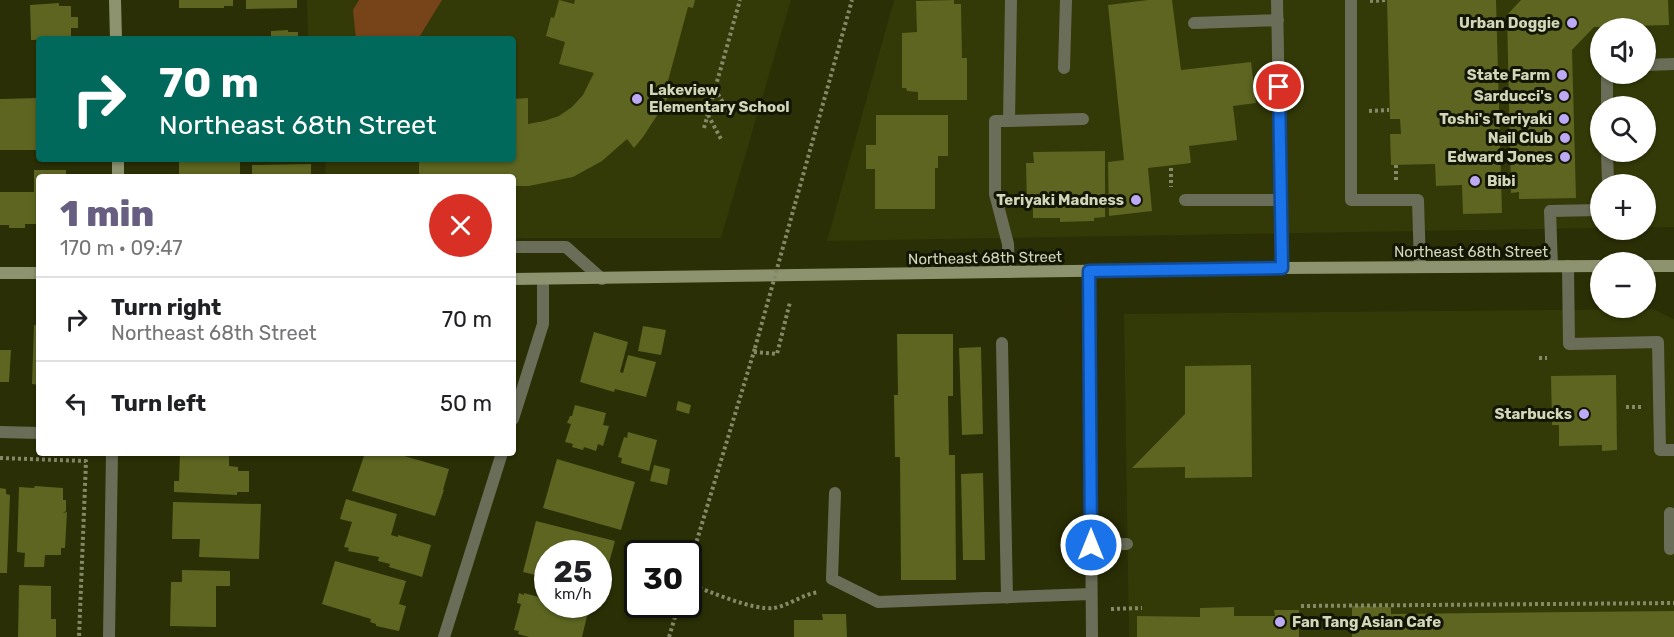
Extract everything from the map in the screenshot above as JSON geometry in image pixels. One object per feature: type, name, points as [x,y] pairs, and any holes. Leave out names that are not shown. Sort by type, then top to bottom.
[{"type":"main road","points":[[115,0],[116,36]]},
{"type":"main road","name":"Northeast 68th Street","points":[[516,279],[1590,266]]},
{"type":"main road","points":[[1656,266],[1674,266]]},
{"type":"main road","points":[[0,273],[36,273]]},
{"type":"street","points":[[1009,121],[1011,0]]},
{"type":"street","points":[[1064,68],[1065,0]]},
{"type":"street","points":[[1277,0],[1282,268]]},
{"type":"street","points":[[1357,0],[1351,200],[1418,200],[1420,267]]},
{"type":"street","points":[[1194,23],[1278,20]]},
{"type":"street","points":[[1656,64],[1674,64]]},
{"type":"street","points":[[1009,272],[1008,244],[995,194],[995,121],[1083,119]]},
{"type":"street","points":[[1185,200],[1281,200]]},
{"type":"street","points":[[1552,266],[1550,211],[1590,210]]},
{"type":"street","points":[[516,247],[566,247],[602,279]]},
{"type":"street","points":[[1568,266],[1569,344],[1659,342],[1660,450],[1674,450]]},
{"type":"street","points":[[1089,271],[1091,637]]},
{"type":"street","points":[[516,410],[543,324],[543,280]]},
{"type":"street","points":[[1002,343],[1007,598]]},
{"type":"street","points":[[0,432],[36,433]]},
{"type":"street","points":[[109,637],[112,456]]},
{"type":"street","points":[[444,637],[501,456]]},
{"type":"street","points":[[835,493],[832,579],[878,602],[1091,594]]},
{"type":"street","points":[[1670,513],[1670,549]]},
{"type":"street","points":[[1091,545],[1127,544]]},
{"type":"path","points":[[704,128],[740,0]]},
{"type":"path","points":[[697,540],[755,350],[852,0]]},
{"type":"path","points":[[1357,0],[1387,0]]},
{"type":"path","points":[[715,89],[729,113]]},
{"type":"path","points":[[1366,111],[1389,110]]},
{"type":"path","points":[[707,114],[722,140]]},
{"type":"path","points":[[1396,165],[1396,186]]},
{"type":"path","points":[[1171,168],[1171,184]]},
{"type":"path","points":[[755,350],[777,354],[790,302]]},
{"type":"path","points":[[1539,358],[1547,357]]},
{"type":"path","points":[[1626,407],[1648,406]]},
{"type":"path","points":[[0,458],[86,461],[79,637]]},
{"type":"path","points":[[702,588],[759,608]]},
{"type":"path","points":[[1301,606],[1674,603]]},
{"type":"path","points":[[1111,609],[1142,608]]},
{"type":"path","points":[[669,637],[674,618]]},
{"type":"shaded area","name":"Lakeview Elementary School","points":[[307,0],[791,0],[721,238],[516,238],[516,174],[325,174],[326,162],[516,162],[516,36],[308,36]]},
{"type":"shaded area","points":[[359,0],[442,0],[420,36],[356,36],[353,10]]},
{"type":"shaded area","points":[[894,0],[1674,0],[1674,227],[1656,227],[1656,174],[1590,174],[1590,228],[827,241]]},
{"type":"shaded area","points":[[1590,310],[1590,318],[1656,318],[1656,310],[1674,319],[1674,637],[1129,637],[1124,314]]},
{"type":"building","points":[[179,0],[233,0],[233,6],[179,8]]},
{"type":"building","points":[[246,0],[297,0],[297,8],[246,9]]},
{"type":"building","points":[[559,0],[574,4],[575,0],[695,0],[693,8],[688,7],[665,92],[669,93],[661,115],[658,114],[634,148],[627,139],[602,161],[573,177],[529,186],[516,186],[516,174],[419,174],[419,162],[516,162],[516,99],[528,98],[528,124],[559,116],[583,95],[594,73],[559,64],[565,42],[546,36],[551,17],[554,18]]},
{"type":"building","points":[[954,0],[954,4],[961,4],[962,58],[967,58],[967,100],[918,100],[918,92],[902,88],[902,33],[917,32],[916,1]]},
{"type":"building","points":[[1148,0],[1172,0],[1181,70],[1251,62],[1256,103],[1233,106],[1237,140],[1189,146],[1191,163],[1148,168],[1152,211],[1109,216],[1108,162],[1124,160],[1108,5]]},
{"type":"building","points":[[1387,0],[1496,0],[1502,213],[1463,214],[1462,185],[1436,186],[1435,164],[1391,165],[1390,134],[1401,134],[1400,119],[1390,119]]},
{"type":"building","points":[[1521,0],[1668,0],[1669,25],[1656,25],[1656,18],[1590,18],[1590,31],[1572,50],[1576,198],[1519,199],[1519,192],[1511,193],[1507,15]]},
{"type":"building","points":[[59,3],[59,6],[71,6],[71,17],[78,17],[78,28],[71,28],[71,36],[36,36],[36,40],[31,40],[30,5]]},
{"type":"building","points":[[288,30],[288,32],[298,32],[298,36],[271,36],[271,31]]},
{"type":"building","points":[[36,98],[36,150],[0,150],[0,99]]},
{"type":"building","points":[[876,115],[948,115],[948,156],[938,156],[938,168],[935,168],[935,209],[875,209],[875,169],[866,169],[866,145],[876,145]]},
{"type":"building","points":[[1105,151],[1105,217],[1094,218],[1094,221],[1060,222],[1060,218],[1033,218],[1033,207],[1027,207],[1026,163],[1034,163],[1033,152]]},
{"type":"building","points":[[179,162],[240,162],[240,174],[179,174]]},
{"type":"building","points":[[311,164],[311,174],[252,174],[252,165]]},
{"type":"building","points":[[34,170],[66,170],[66,174],[36,174],[36,224],[25,224],[25,228],[9,228],[9,225],[0,225],[0,192],[34,192]]},
{"type":"building","points":[[34,325],[36,325],[36,385],[32,384]]},
{"type":"building","points":[[643,326],[666,330],[661,355],[638,351]]},
{"type":"building","points":[[594,332],[628,342],[620,372],[623,373],[628,355],[656,362],[646,397],[615,389],[614,392],[580,382]]},
{"type":"building","points":[[897,334],[953,334],[953,396],[948,396],[949,455],[955,455],[956,580],[901,580],[900,457],[895,457],[894,395],[898,395]]},
{"type":"building","points":[[981,347],[983,434],[962,435],[959,348]]},
{"type":"building","points":[[0,350],[11,350],[9,382],[0,382]]},
{"type":"building","points":[[1251,365],[1252,477],[1185,478],[1185,467],[1132,468],[1185,414],[1185,366]]},
{"type":"building","name":"Starbucks","points":[[1616,375],[1617,450],[1602,451],[1602,445],[1559,446],[1559,425],[1552,425],[1551,376]]},
{"type":"building","points":[[678,401],[691,405],[689,414],[676,410]]},
{"type":"building","points":[[575,405],[606,413],[603,425],[609,426],[603,446],[598,444],[596,451],[584,447],[583,450],[572,447],[573,444],[565,442],[571,424],[567,423]]},
{"type":"building","points":[[628,432],[657,440],[649,471],[621,463],[622,458],[618,457],[624,437],[627,438]]},
{"type":"building","points":[[180,456],[229,456],[229,466],[238,467],[238,471],[249,471],[249,492],[237,492],[237,495],[174,492],[174,481],[179,481]]},
{"type":"building","points":[[364,456],[404,456],[449,469],[435,516],[352,491]]},
{"type":"building","points":[[557,459],[635,482],[621,530],[543,508]]},
{"type":"building","points":[[654,465],[670,469],[667,485],[650,481]]},
{"type":"building","points":[[983,473],[985,560],[963,560],[961,474]]},
{"type":"building","points":[[35,486],[63,488],[66,511],[63,513],[67,512],[65,548],[61,548],[61,555],[45,555],[44,567],[24,567],[25,553],[17,552],[19,487],[34,488]]},
{"type":"building","points":[[0,488],[6,489],[6,494],[10,495],[7,573],[0,573]]},
{"type":"building","points":[[346,499],[397,514],[391,535],[431,545],[422,577],[389,567],[390,564],[378,561],[379,557],[348,551],[349,548],[344,547],[352,522],[340,519]]},
{"type":"building","points":[[173,502],[261,504],[259,559],[199,557],[200,539],[172,539]]},
{"type":"building","points":[[536,521],[611,540],[534,540],[534,575],[523,572]]},
{"type":"building","points":[[335,561],[406,581],[399,604],[406,606],[399,631],[376,626],[370,622],[371,619],[322,604]]},
{"type":"building","points":[[182,570],[230,571],[230,586],[216,586],[216,627],[170,626],[171,582],[182,582]]},
{"type":"building","points":[[19,585],[51,586],[51,619],[56,619],[56,637],[18,637]]},
{"type":"building","points":[[519,593],[524,595],[524,593],[534,596],[534,618],[587,618],[582,637],[529,637],[518,634],[519,631],[514,630],[521,604],[517,603]]},
{"type":"building","points":[[1352,606],[1391,607],[1391,614],[1674,611],[1674,637],[1352,637]]},
{"type":"building","points":[[1234,607],[1234,616],[1275,616],[1274,610],[1299,610],[1299,637],[1137,637],[1137,616],[1200,617],[1200,608]]},
{"type":"building","points":[[822,614],[846,614],[847,637],[794,637],[794,620],[823,620]]},
{"type":"place","name":"Urban Doggie","points":[[1572,23]]},
{"type":"place","name":"State Farm","points":[[1562,75]]},
{"type":"place","name":"Sarducci's","points":[[1564,96]]},
{"type":"place","name":"Lakeview Elementary School","points":[[637,99]]},
{"type":"place","name":"Toshi's Teriyaki","points":[[1564,119]]},
{"type":"place","name":"Nail Club","points":[[1565,138]]},
{"type":"place","name":"Edward Jones","points":[[1565,157]]},
{"type":"place","name":"Bibi","points":[[1475,181]]},
{"type":"place","name":"Teriyaki Madness","points":[[1136,200]]},
{"type":"place","name":"Starbucks","points":[[1584,414]]},
{"type":"place","name":"Fan Tang Asian Cafe","points":[[1280,622]]},
{"type":"route","points":[[1091,545],[1089,271],[1282,268],[1279,87]]}]
